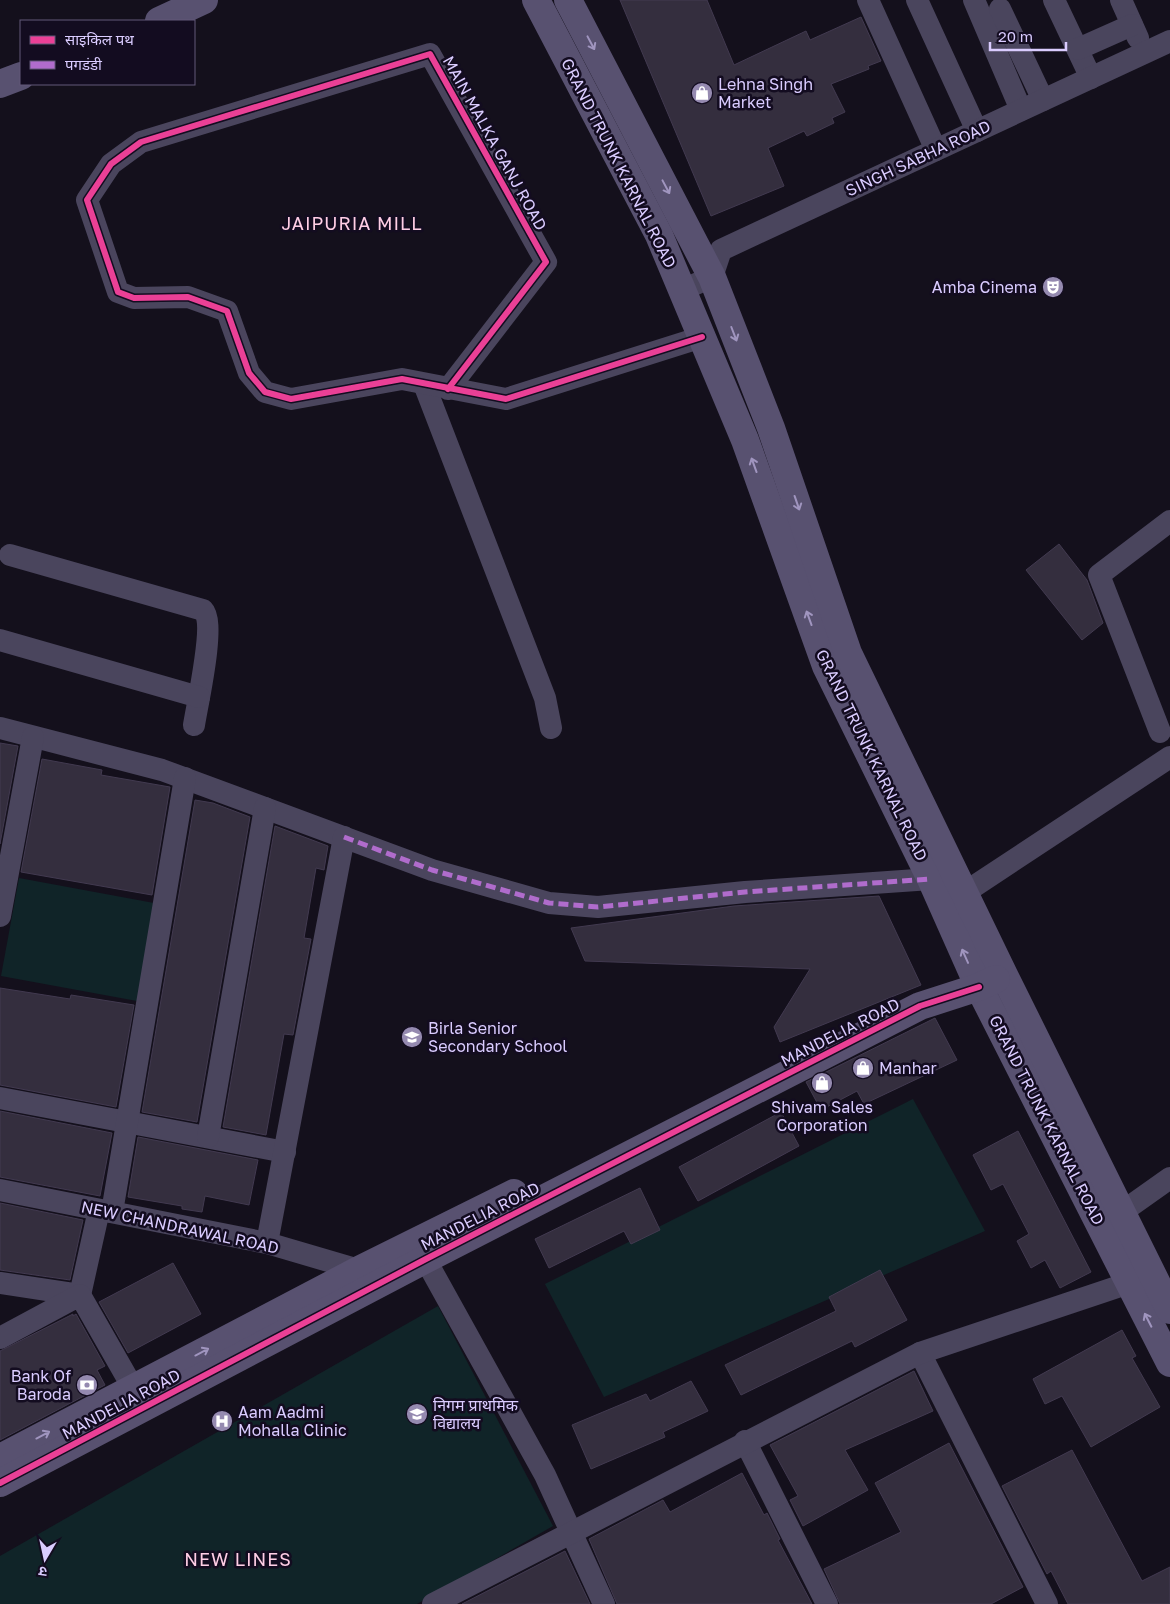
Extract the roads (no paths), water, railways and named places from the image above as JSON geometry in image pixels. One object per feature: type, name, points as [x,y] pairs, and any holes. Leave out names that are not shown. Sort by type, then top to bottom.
[{"type":"main road","points":[[161,20],[204,0]]},
{"type":"main road","name":"GRAND TRUNK KARNAL ROAD","points":[[536,0],[659,234],[745,440],[826,666],[931,879],[979,988],[1170,1363]]},
{"type":"main road","name":"GRAND TRUNK KARNAL ROAD","points":[[568,0],[712,276],[771,428],[848,653],[1004,975],[1170,1310]]},
{"type":"main road","points":[[0,84],[20,76]]},
{"type":"main road","points":[[979,988],[1004,975]]},
{"type":"main road","name":"MANDELIA ROAD","points":[[0,1483],[421,1250],[915,996],[979,988]]},
{"type":"main road","name":"MANDELIA ROAD","points":[[0,1458],[359,1270],[421,1250]]},
{"type":"street","points":[[868,0],[936,150]]},
{"type":"street","points":[[917,0],[977,131]]},
{"type":"street","points":[[974,0],[1022,110]]},
{"type":"street","points":[[1054,0],[1091,78]]},
{"type":"street","points":[[1120,0],[1145,53]]},
{"type":"street","points":[[1000,9],[1043,100]]},
{"type":"street","points":[[1078,49],[1132,25]]},
{"type":"street","name":"SINGH SABHA ROAD","points":[[712,276],[721,250],[1170,41]]},
{"type":"street","name":"MAIN MALKA GANJ ROAD","points":[[424,384],[402,379],[291,399],[265,392],[249,373],[227,312],[188,297],[134,298],[118,292],[87,200],[111,164],[141,142],[430,54],[546,262],[448,390]]},
{"type":"street","points":[[682,290],[712,276]]},
{"type":"street","points":[[424,384],[448,390],[506,399],[702,337]]},
{"type":"street","points":[[424,384],[545,698],[551,728]]},
{"type":"street","points":[[964,893],[1170,755],[1165,730],[1099,575],[1170,520]]},
{"type":"street","points":[[10,555],[203,610],[208,619],[206,655],[194,725]]},
{"type":"street","points":[[0,640],[199,697]]},
{"type":"street","points":[[0,728],[185,778],[432,870],[549,903],[598,907],[746,892],[931,879]]},
{"type":"street","points":[[0,916],[33,737]]},
{"type":"street","points":[[0,1338],[80,1295],[106,1211],[129,1122],[185,778]]},
{"type":"street","points":[[208,1137],[265,808]]},
{"type":"street","points":[[268,1243],[344,837]]},
{"type":"street","points":[[0,1098],[284,1152]]},
{"type":"street","points":[[1122,1212],[1170,1178]]},
{"type":"street","name":"NEW CHANDRAWAL ROAD","points":[[0,1190],[268,1243],[359,1270]]},
{"type":"street","points":[[421,1250],[545,1474],[604,1604]]},
{"type":"street","points":[[0,1283],[80,1295]]},
{"type":"street","points":[[434,1604],[744,1441],[920,1353],[1129,1283]]},
{"type":"street","points":[[80,1295],[133,1388]]},
{"type":"street","points":[[920,1353],[1047,1604]]},
{"type":"street","points":[[744,1441],[827,1604]]},
{"type":"place","name":"Lehna Singh Market","points":[[702,93]]},
{"type":"place","name":"Amba Cinema","points":[[1053,287]]},
{"type":"place","name":"Birla Senior Secondary School","points":[[412,1037]]},
{"type":"place","name":"Manhar","points":[[863,1068]]},
{"type":"place","name":"Shivam Sales Corporation","points":[[822,1083]]},
{"type":"place","name":"Bank Of Baroda","points":[[87,1385]]},
{"type":"place","name":"निगम प्राथमिक विद्यालय","points":[[417,1414]]},
{"type":"place","name":"Aam Aadmi Mohalla Clinic","points":[[222,1421]]},
{"type":"district","name":"JAIPURIA MILL","points":[[352,223]]},
{"type":"district","name":"NEW LINES","points":[[238,1559]]}]
